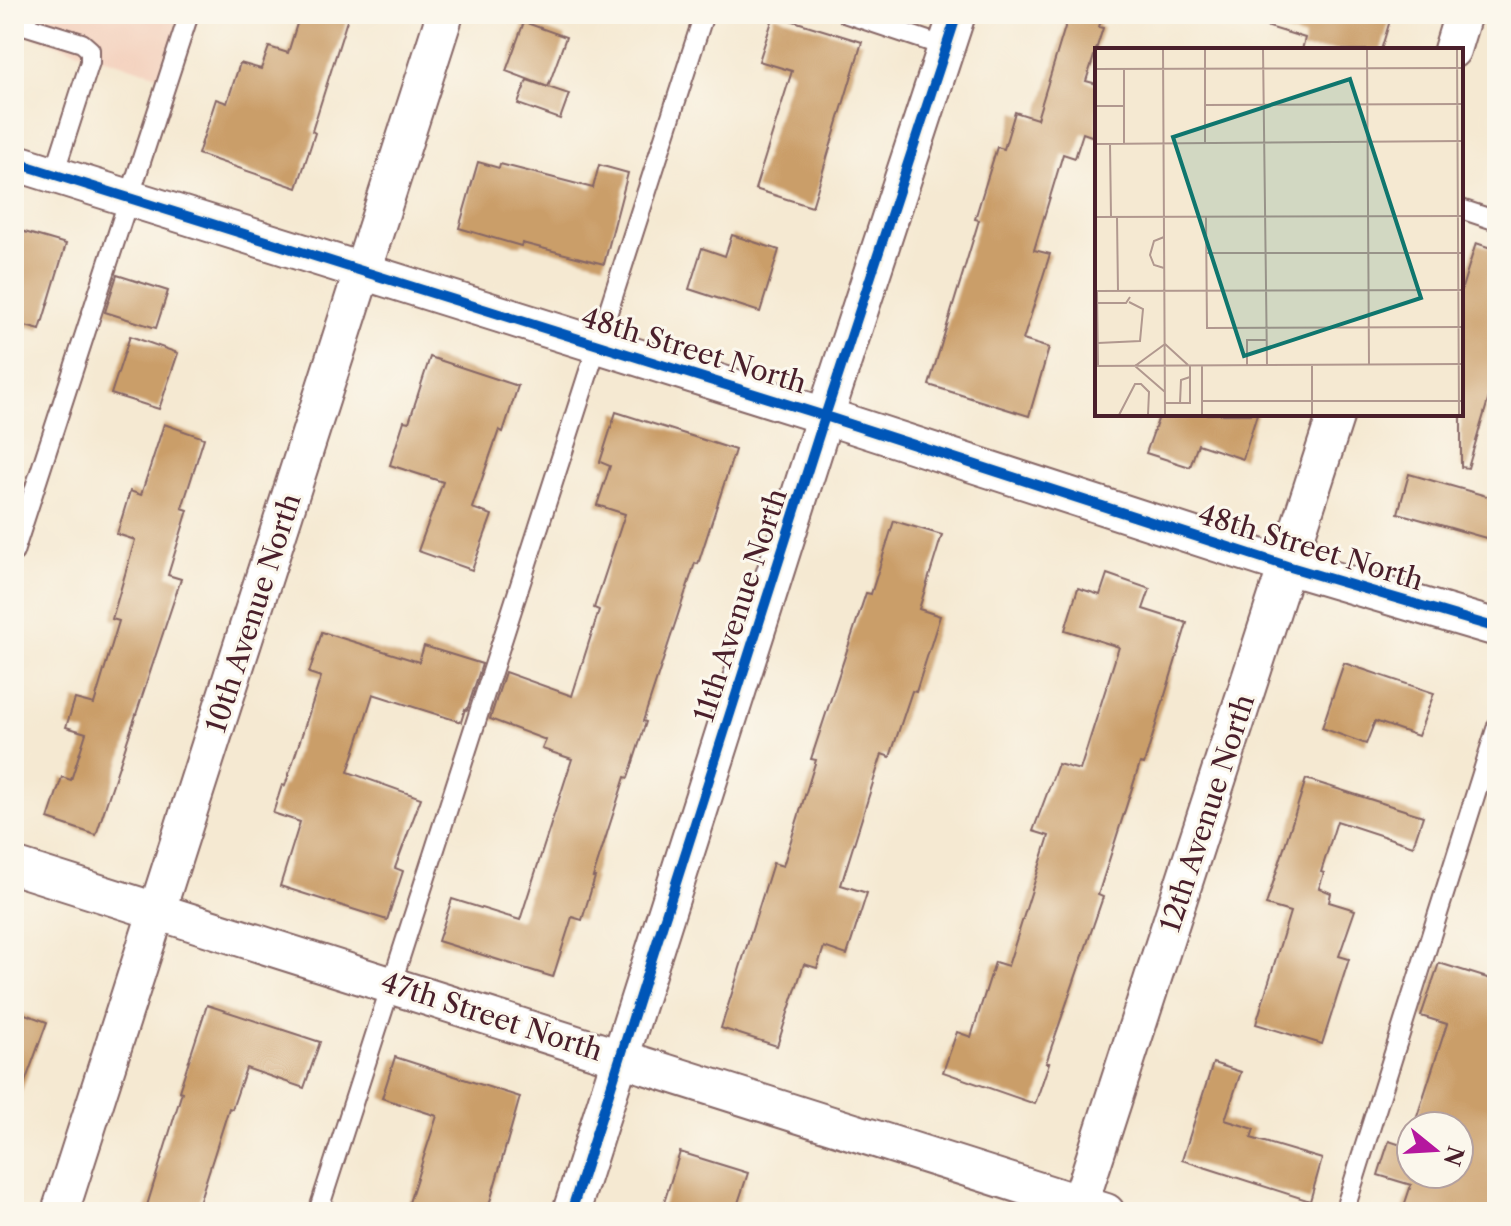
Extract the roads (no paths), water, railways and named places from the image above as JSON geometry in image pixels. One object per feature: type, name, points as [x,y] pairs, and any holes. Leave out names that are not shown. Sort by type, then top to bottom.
[{"type":"street","name":"10th Avenue North","points":[[60,1212],[445,14]]},
{"type":"street","points":[[1453,48],[1463,14]]},
{"type":"street","name":"11th Avenue North","points":[[571,1212],[825,416],[952,30]]},
{"type":"street","name":"48th Street North","points":[[14,162],[825,416],[1287,566],[1497,628]]},
{"type":"street","name":"12th Avenue North","points":[[1088,1209],[1335,416]]},
{"type":"street","name":"47th Street North","points":[[14,866],[621,1057],[1088,1209]]},
{"type":"lane","points":[[14,552],[189,14]]},
{"type":"lane","points":[[318,1212],[704,14]]},
{"type":"lane","points":[[847,14],[952,30]]},
{"type":"lane","points":[[14,22],[82,43],[90,50],[90,62],[54,174]]},
{"type":"lane","points":[[1463,210],[1497,221]]},
{"type":"lane","points":[[1344,1212],[1497,726]]}]
